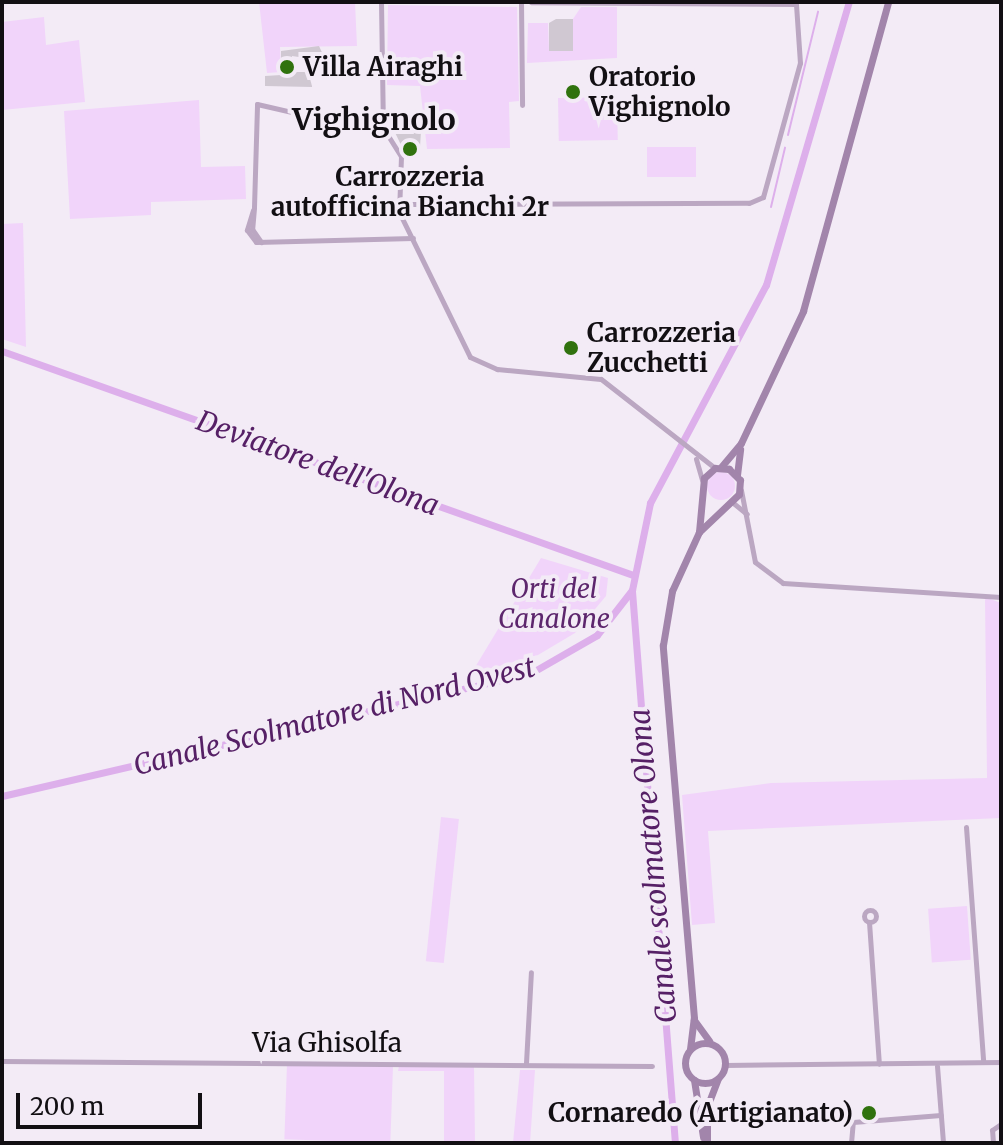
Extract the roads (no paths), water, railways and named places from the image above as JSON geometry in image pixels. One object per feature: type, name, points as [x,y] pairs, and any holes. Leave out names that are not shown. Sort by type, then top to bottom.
[{"type":"main road","points":[[707,1141],[694,1080],[687,1066],[694,1018],[663,645],[672,591],[699,532],[705,496],[703,482],[741,443],[803,311],[888,2]]},
{"type":"main road","points":[[699,532],[723,505],[732,502],[741,489],[737,475],[741,443]]},
{"type":"main road","points":[[718,468],[737,475]]},
{"type":"main road","points":[[705,496],[723,505]]},
{"type":"main road","points":[[694,1018],[725,1065],[707,1107],[707,1141]]},
{"type":"main road","points":[[690,1049],[709,1041]]},
{"type":"main road","points":[[694,1080],[718,1079]]},
{"type":"street","points":[[381,2],[383,133]]},
{"type":"street","points":[[521,2],[522,105]]},
{"type":"street","points":[[407,207],[749,203],[767,186],[800,63],[796,4],[531,2]]},
{"type":"street","points":[[413,238],[262,242],[252,229],[257,104],[383,133],[400,153],[407,224],[460,343],[474,361],[601,379],[670,432],[693,455],[718,468]]},
{"type":"street","points":[[693,455],[703,482]]},
{"type":"street","points":[[741,489],[755,562],[768,576],[792,586],[1001,597]]},
{"type":"street","points":[[732,502],[749,519]]},
{"type":"street","points":[[966,827],[983,1061]]},
{"type":"street","points":[[869,922],[879,1064]]},
{"type":"street","points":[[526,1063],[531,972]]},
{"type":"street","name":"Via Ghisolfa","points":[[2,1061],[652,1066]]},
{"type":"street","points":[[725,1065],[937,1066],[1001,1062]]},
{"type":"street","points":[[937,1066],[943,1143]]},
{"type":"street","points":[[851,1143],[853,1122],[941,1115]]},
{"type":"street","points":[[993,1143],[992,1130],[1001,1124]]},
{"type":"waterway","name":"Canale Scolmatore di Nord Ovest","points":[[2,796],[531,673],[597,635],[632,590],[650,503],[766,285],[849,2]]},
{"type":"waterway","points":[[788,135],[818,12]]},
{"type":"waterway","points":[[771,207],[785,148]]},
{"type":"waterway","name":"Deviatore dell'Olona","points":[[2,351],[633,575]]},
{"type":"waterway","name":"Canale scolmatore Olona","points":[[632,591],[675,1143]]},
{"type":"place","name":"Villa Airaghi","points":[[287,67]]},
{"type":"place","name":"Oratorio Vighignolo","points":[[573,92]]},
{"type":"place","name":"Carrozzeria autofficina Bianchi 2r","points":[[410,149]]},
{"type":"place","name":"Carrozzeria Zucchetti","points":[[571,348]]},
{"type":"place","name":"Cornaredo (Artigianato)","points":[[869,1113]]},
{"type":"district","name":"Vighignolo","points":[[374,119]]},
{"type":"park label","name":"Orti del Canalone","points":[[554,604]]}]
